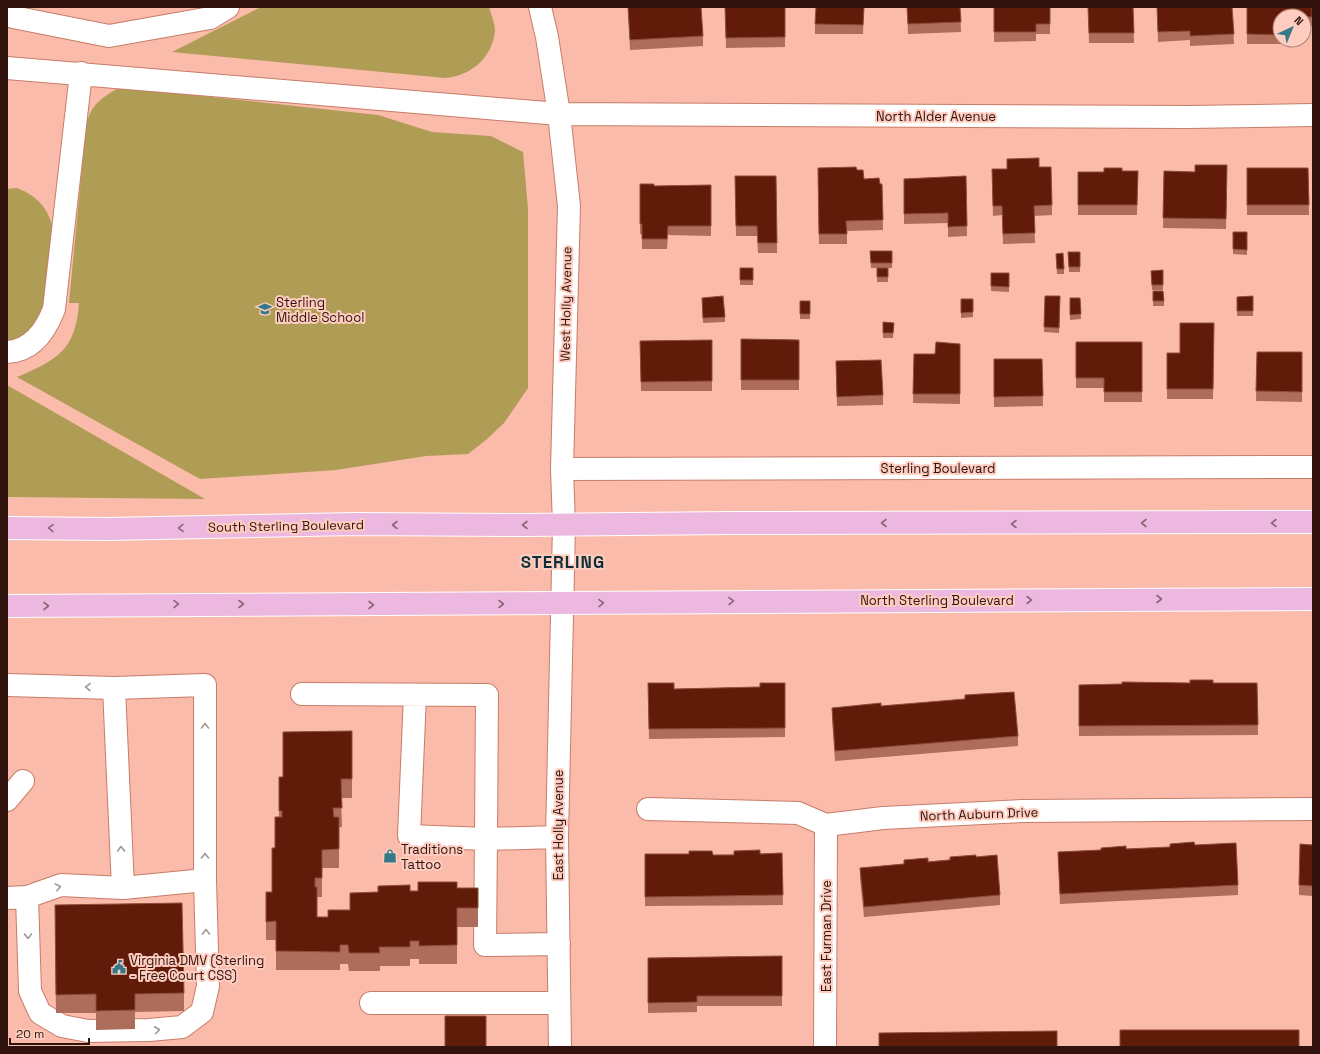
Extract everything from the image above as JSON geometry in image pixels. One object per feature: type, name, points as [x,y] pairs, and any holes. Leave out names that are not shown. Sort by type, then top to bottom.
[{"type":"main road","points":[[564,525],[732,522],[958,524],[1313,522]]},
{"type":"main road","name":"South Sterling Boulevard","points":[[7,528],[109,530],[356,524],[564,525]]},
{"type":"main road","name":"North Sterling Boulevard","points":[[562,603],[1313,599]]},
{"type":"main road","points":[[7,606],[562,603]]},
{"type":"street","points":[[13,17],[109,36],[210,18],[228,7]]},
{"type":"street","name":"West Holly Avenue","points":[[540,7],[547,37],[559,114],[569,206],[562,469],[564,525],[562,603]]},
{"type":"street","name":"North Alder Avenue","points":[[7,68],[559,114],[1188,117],[1313,114]]},
{"type":"street","points":[[7,352],[14,352],[34,342],[48,326],[54,309],[81,73]]},
{"type":"street","name":"Sterling Boulevard","points":[[562,469],[1313,467]]},
{"type":"street","name":"East Holly Avenue","points":[[560,1047],[557,837],[562,603]]},
{"type":"street","points":[[7,685],[114,688],[205,685],[205,880],[208,986],[202,1012],[182,1027],[149,1030],[88,1031],[62,1026],[40,1013],[30,991],[17,898],[61,885],[122,888],[205,880]]},
{"type":"street","points":[[114,688],[122,888]]},
{"type":"street","points":[[302,694],[487,695],[486,945],[559,944]]},
{"type":"street","points":[[415,695],[409,836],[486,839],[557,837]]},
{"type":"street","points":[[7,800],[23,781]]},
{"type":"street","points":[[648,809],[798,813],[826,825]]},
{"type":"street","name":"North Auburn Drive","points":[[826,825],[883,818],[1022,812],[1313,809]]},
{"type":"street","name":"East Furman Drive","points":[[825,1047],[826,825]]},
{"type":"street","points":[[371,1004],[559,1003]]},
{"type":"shaded area","points":[[261,7],[489,7],[494,22],[495,31],[490,49],[479,64],[463,74],[445,78],[172,52]]},
{"type":"shaded area","name":"Sterling Middle School","points":[[117,89],[137,89],[378,115],[432,132],[491,136],[523,152],[528,209],[528,388],[504,423],[468,454],[426,456],[336,470],[200,479],[17,377],[53,359],[69,343],[74,332],[79,303],[69,303],[86,126],[93,108],[106,96]]},
{"type":"shaded area","points":[[17,188],[29,194],[39,202],[47,212],[52,225],[46,306],[29,335],[7,344],[7,189]]},
{"type":"shaded area","points":[[7,385],[205,499],[7,497]]},
{"type":"building","points":[[628,7],[701,7],[703,36],[630,40]]},
{"type":"building","points":[[725,7],[785,7],[785,37],[726,38]]},
{"type":"building","points":[[816,7],[864,7],[863,25],[815,24]]},
{"type":"building","points":[[907,7],[960,7],[961,22],[908,24]]},
{"type":"building","points":[[994,7],[1050,7],[1050,24],[1036,24],[1036,32],[994,32]]},
{"type":"building","points":[[1088,7],[1133,7],[1134,33],[1089,33]]},
{"type":"building","points":[[1157,7],[1232,7],[1234,34],[1190,36],[1190,31],[1158,32]]},
{"type":"building","points":[[1247,7],[1312,7],[1272,8],[1272,35],[1247,34]]},
{"type":"building","points":[[1039,158],[1039,167],[1051,167],[1052,205],[1034,206],[1035,233],[1003,234],[1002,206],[993,206],[992,169],[1007,169],[1007,159]]},
{"type":"building","points":[[1195,165],[1227,165],[1226,219],[1163,218],[1164,171],[1195,172]]},
{"type":"building","points":[[856,167],[857,170],[863,170],[864,179],[879,178],[880,184],[882,184],[883,220],[846,221],[847,234],[819,234],[818,168]]},
{"type":"building","points":[[1104,168],[1122,168],[1122,171],[1138,171],[1137,205],[1078,205],[1078,172],[1104,172]]},
{"type":"building","points":[[1247,168],[1308,168],[1309,205],[1247,205]]},
{"type":"building","points":[[735,176],[776,176],[777,243],[758,243],[757,226],[736,226]]},
{"type":"building","points":[[966,176],[967,226],[948,227],[948,213],[904,214],[904,179]]},
{"type":"building","points":[[640,184],[654,184],[654,186],[711,185],[711,226],[668,226],[667,239],[642,239],[642,224],[640,224]]},
{"type":"building","points":[[1233,232],[1247,232],[1247,250],[1233,249]]},
{"type":"building","points":[[870,251],[892,251],[892,263],[871,263]]},
{"type":"building","points":[[1068,252],[1080,252],[1080,267],[1069,267]]},
{"type":"building","points":[[1063,253],[1064,269],[1057,269],[1056,254]]},
{"type":"building","points":[[740,268],[753,268],[753,280],[740,280]]},
{"type":"building","points":[[877,268],[888,268],[888,277],[877,277]]},
{"type":"building","points":[[1163,270],[1163,285],[1152,285],[1151,271]]},
{"type":"building","points":[[991,273],[1009,273],[1009,287],[991,286]]},
{"type":"building","points":[[1153,291],[1163,291],[1164,301],[1153,301]]},
{"type":"building","points":[[723,296],[725,317],[703,318],[702,298]]},
{"type":"building","points":[[1045,296],[1060,296],[1059,328],[1044,327]]},
{"type":"building","points":[[1253,296],[1253,311],[1237,311],[1237,297]]},
{"type":"building","points":[[1070,298],[1080,298],[1081,314],[1070,315]]},
{"type":"building","points":[[961,299],[973,299],[973,312],[961,313]]},
{"type":"building","points":[[800,301],[810,301],[810,314],[800,314]]},
{"type":"building","points":[[883,322],[894,323],[893,333],[883,333]]},
{"type":"building","points":[[1180,323],[1214,323],[1213,389],[1167,389],[1167,353],[1180,353]]},
{"type":"building","points":[[741,339],[799,340],[799,380],[741,380]]},
{"type":"building","points":[[712,340],[712,381],[641,382],[640,341]]},
{"type":"building","points":[[936,342],[960,344],[960,394],[913,394],[914,354],[935,354]]},
{"type":"building","points":[[1076,342],[1142,342],[1142,392],[1104,392],[1104,378],[1076,378]]},
{"type":"building","points":[[1257,352],[1302,352],[1302,392],[1256,391]]},
{"type":"building","points":[[994,359],[1042,359],[1043,396],[994,397]]},
{"type":"building","points":[[881,360],[883,395],[837,397],[836,361]]},
{"type":"building","points":[[1190,680],[1213,680],[1213,683],[1257,683],[1258,725],[1079,726],[1079,685],[1122,684],[1122,682],[1190,683]]},
{"type":"building","points":[[648,683],[674,683],[674,689],[760,687],[760,683],[785,683],[785,728],[649,729]]},
{"type":"building","points":[[1014,692],[1018,736],[835,751],[832,708],[881,703],[881,706],[965,699],[965,695]]},
{"type":"building","points":[[352,731],[352,779],[341,779],[342,808],[333,808],[334,817],[339,817],[339,849],[322,850],[322,878],[315,878],[315,887],[317,887],[317,917],[328,917],[328,910],[350,910],[350,893],[378,892],[378,886],[410,885],[410,891],[418,891],[418,882],[457,882],[457,888],[478,888],[478,908],[457,908],[457,945],[419,946],[419,941],[410,941],[410,947],[379,947],[380,953],[349,953],[348,945],[340,945],[340,952],[276,951],[276,921],[266,922],[266,892],[272,892],[272,848],[275,848],[275,817],[282,817],[282,811],[279,811],[279,777],[283,777],[283,732]]},
{"type":"building","points":[[1194,842],[1195,845],[1236,843],[1238,885],[1060,894],[1058,852],[1101,850],[1101,848],[1126,846],[1126,849],[1170,847],[1170,844]]},
{"type":"building","points":[[1300,844],[1313,845],[1313,886],[1299,885]]},
{"type":"building","points":[[760,850],[760,854],[782,853],[783,895],[645,897],[645,854],[689,854],[689,851],[712,851],[713,855],[734,855],[734,851]]},
{"type":"building","points":[[976,855],[976,857],[997,855],[1000,895],[864,907],[860,868],[904,864],[904,860],[928,858],[928,862],[950,860],[950,857]]},
{"type":"building","name":"Virginia DMV (Sterling - Free Court CSS)","points":[[182,903],[184,993],[135,994],[135,1010],[96,1011],[96,994],[56,995],[55,905]]},
{"type":"building","points":[[782,956],[782,996],[697,996],[697,1002],[648,1003],[648,958]]},
{"type":"building","points":[[445,1016],[486,1016],[486,1047],[445,1047]]},
{"type":"building","points":[[1120,1030],[1299,1030],[1299,1047],[1120,1047]]},
{"type":"building","points":[[1057,1031],[1057,1047],[879,1047],[879,1033]]},
{"type":"place","name":"Sterling Middle School","points":[[265,309]]},
{"type":"place","name":"Traditions Tattoo","points":[[390,856]]},
{"type":"place","name":"Virginia DMV (Sterling - Free Court CSS)","points":[[119,967]]},
{"type":"district","name":"STERLING","points":[[563,562]]}]
